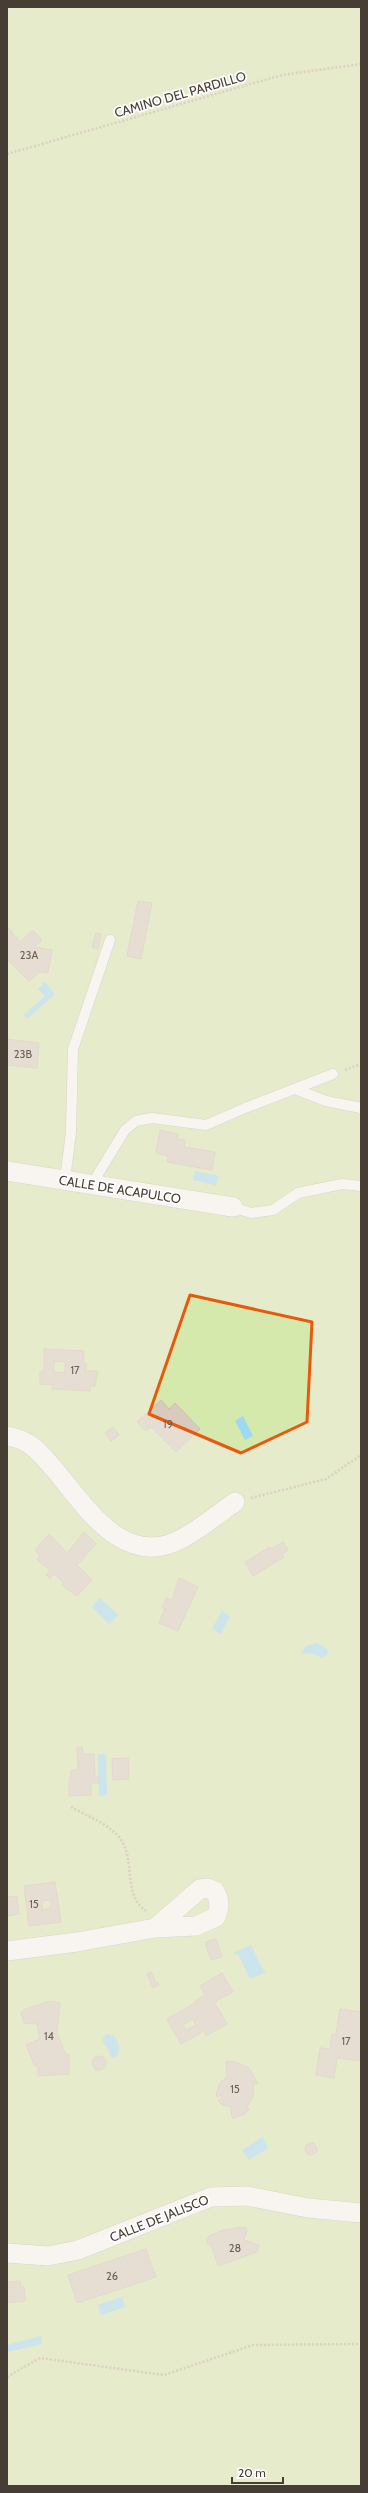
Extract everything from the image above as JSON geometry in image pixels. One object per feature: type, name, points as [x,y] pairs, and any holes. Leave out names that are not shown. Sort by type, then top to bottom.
[{"type":"street","name":"CALLE DE ACAPULCO","points":[[7,1171],[233,1207]]},
{"type":"street","points":[[7,1436],[23,1439],[38,1450],[104,1527],[118,1538],[134,1544],[150,1546],[168,1544],[182,1538],[235,1502]]},
{"type":"street","points":[[7,1951],[77,1942],[161,1923]]},
{"type":"street","name":"CALLE DE JALISCO","points":[[7,2253],[48,2256],[78,2250],[211,2197],[247,2196],[308,2208],[361,2213]]},
{"type":"lane","points":[[66,1180],[71,1132],[74,1049],[110,940]]},
{"type":"lane","points":[[94,1184],[98,1174],[125,1130],[136,1121],[152,1118],[206,1125],[334,1074]]},
{"type":"lane","points":[[295,1089],[326,1101],[361,1108]]},
{"type":"lane","points":[[233,1207],[251,1213],[273,1210],[298,1193],[342,1184],[361,1186]]},
{"type":"path","name":"CAMINO DEL PARDILLO","points":[[7,154],[282,75],[361,64]]},
{"type":"path","points":[[334,1074],[361,1064]]},
{"type":"path","points":[[235,1502],[326,1479],[361,1455]]},
{"type":"path","points":[[71,1807],[113,1830],[121,1839],[127,1854],[132,1892],[138,1906],[161,1923]]},
{"type":"path","points":[[7,2377],[40,2358],[164,2375],[252,2345],[361,2344]]},
{"type":"highlighted area","points":[[190,1295],[312,1322],[307,1422],[241,1453],[149,1414]]},
{"type":"green space","points":[[7,7],[361,7],[361,2486],[7,2486]]},
{"type":"water","points":[[45,982],[55,994],[27,1019],[24,1015],[45,996],[38,989]]},
{"type":"water","points":[[195,1171],[219,1176],[216,1185],[193,1180]]},
{"type":"water","points":[[243,1416],[253,1436],[245,1440],[235,1421]]},
{"type":"water","points":[[100,1598],[118,1615],[109,1624],[92,1607]]},
{"type":"water","points":[[222,1611],[230,1616],[221,1634],[212,1629]]},
{"type":"water","points":[[317,1643],[326,1648],[328,1654],[321,1658],[315,1654],[301,1653],[306,1646]]},
{"type":"water","points":[[98,1754],[106,1754],[107,1795],[99,1796]]},
{"type":"water","points":[[251,1945],[263,1970],[266,1972],[250,1979],[238,1954],[235,1955],[234,1953]]},
{"type":"water","points":[[107,2034],[114,2036],[119,2047],[117,2056],[114,2058],[110,2056],[109,2050],[103,2042],[103,2038]]},
{"type":"water","points":[[262,2137],[268,2148],[249,2160],[242,2150]]},
{"type":"water","points":[[122,2297],[125,2307],[101,2315],[98,2305]]},
{"type":"water","points":[[41,2336],[42,2344],[7,2352],[7,2345]]},
{"type":"building","points":[[138,901],[152,903],[141,959],[127,956]]},
{"type":"building","points":[[7,926],[20,942],[33,930],[42,940],[34,947],[52,950],[48,973],[40,972],[29,981],[9,961],[7,963]]},
{"type":"building","points":[[96,933],[101,934],[98,949],[92,947]]},
{"type":"building","points":[[7,1039],[39,1043],[37,1068],[7,1065]]},
{"type":"building","points":[[160,1130],[178,1134],[177,1139],[185,1140],[184,1147],[215,1152],[212,1170],[167,1162],[168,1156],[156,1153]]},
{"type":"building","points":[[44,1349],[84,1351],[83,1363],[86,1363],[86,1371],[98,1371],[95,1386],[90,1386],[90,1391],[52,1389],[53,1385],[40,1384],[40,1372],[44,1372]],"holes":[[[54,1361],[65,1362],[65,1373],[54,1372]]]},
{"type":"building","points":[[161,1400],[169,1409],[175,1403],[200,1429],[176,1452],[151,1427],[146,1431],[137,1422]]},
{"type":"building","points":[[113,1427],[119,1435],[111,1441],[105,1433]]},
{"type":"building","points":[[84,1532],[96,1544],[77,1565],[92,1580],[77,1596],[62,1585],[64,1583],[54,1574],[50,1579],[46,1575],[50,1571],[37,1559],[40,1555],[35,1550],[49,1534],[67,1553]]},
{"type":"building","points":[[283,1542],[288,1550],[282,1554],[284,1557],[253,1576],[245,1562],[270,1547],[271,1549]]},
{"type":"building","points":[[179,1578],[198,1587],[178,1631],[159,1623],[164,1611],[167,1610],[162,1608],[166,1598],[172,1600]]},
{"type":"building","points":[[77,1747],[82,1747],[83,1754],[94,1754],[95,1777],[99,1776],[99,1783],[91,1783],[91,1795],[69,1796],[69,1778],[71,1777],[71,1770],[78,1770]]},
{"type":"building","points":[[128,1758],[129,1779],[113,1780],[112,1759]]},
{"type":"building","points":[[55,1882],[61,1922],[29,1926],[24,1886]],"holes":[[[51,1900],[51,1908],[43,1910],[42,1901]]]},
{"type":"building","points":[[17,1896],[19,1914],[7,1916],[7,1897]]},
{"type":"building","points":[[216,1939],[222,1957],[211,1960],[205,1942]]},
{"type":"building","points":[[151,1972],[156,1983],[158,1982],[159,1985],[153,1988],[147,1974]]},
{"type":"building","points":[[222,1973],[233,1992],[214,2002],[227,2024],[206,2036],[204,2031],[181,2044],[167,2019],[197,2002],[196,2001],[205,1995],[200,1986]],"holes":[[[193,2019],[196,2025],[186,2030],[183,2025]]]},
{"type":"building","points":[[51,2001],[60,2003],[57,2033],[66,2055],[69,2054],[69,2074],[38,2076],[38,2067],[35,2066],[26,2045],[40,2039],[37,2024],[24,2023],[21,2012]]},
{"type":"building","points":[[340,2009],[361,2012],[361,2061],[337,2058],[334,2078],[316,2075],[320,2048],[330,2049],[332,2034],[336,2034]]},
{"type":"building","points":[[99,2056],[104,2058],[106,2063],[104,2068],[99,2070],[94,2068],[92,2063],[94,2058]]},
{"type":"building","points":[[233,2061],[249,2068],[258,2084],[254,2084],[253,2096],[247,2107],[249,2110],[243,2115],[232,2118],[231,2107],[221,2104],[218,2101],[222,2098],[220,2095],[217,2097],[216,2094],[220,2083],[227,2077],[226,2062]]},
{"type":"building","points":[[313,2143],[316,2144],[316,2154],[309,2155],[306,2154],[305,2147],[306,2144]]},
{"type":"building","points":[[245,2227],[247,2231],[244,2240],[259,2245],[257,2252],[218,2266],[211,2244],[208,2245],[207,2241],[209,2236],[223,2230]]},
{"type":"building","points":[[146,2249],[156,2277],[77,2303],[68,2275]]},
{"type":"building","points":[[7,2275],[8,2282],[20,2281],[21,2287],[24,2287],[25,2301],[7,2303]]}]
